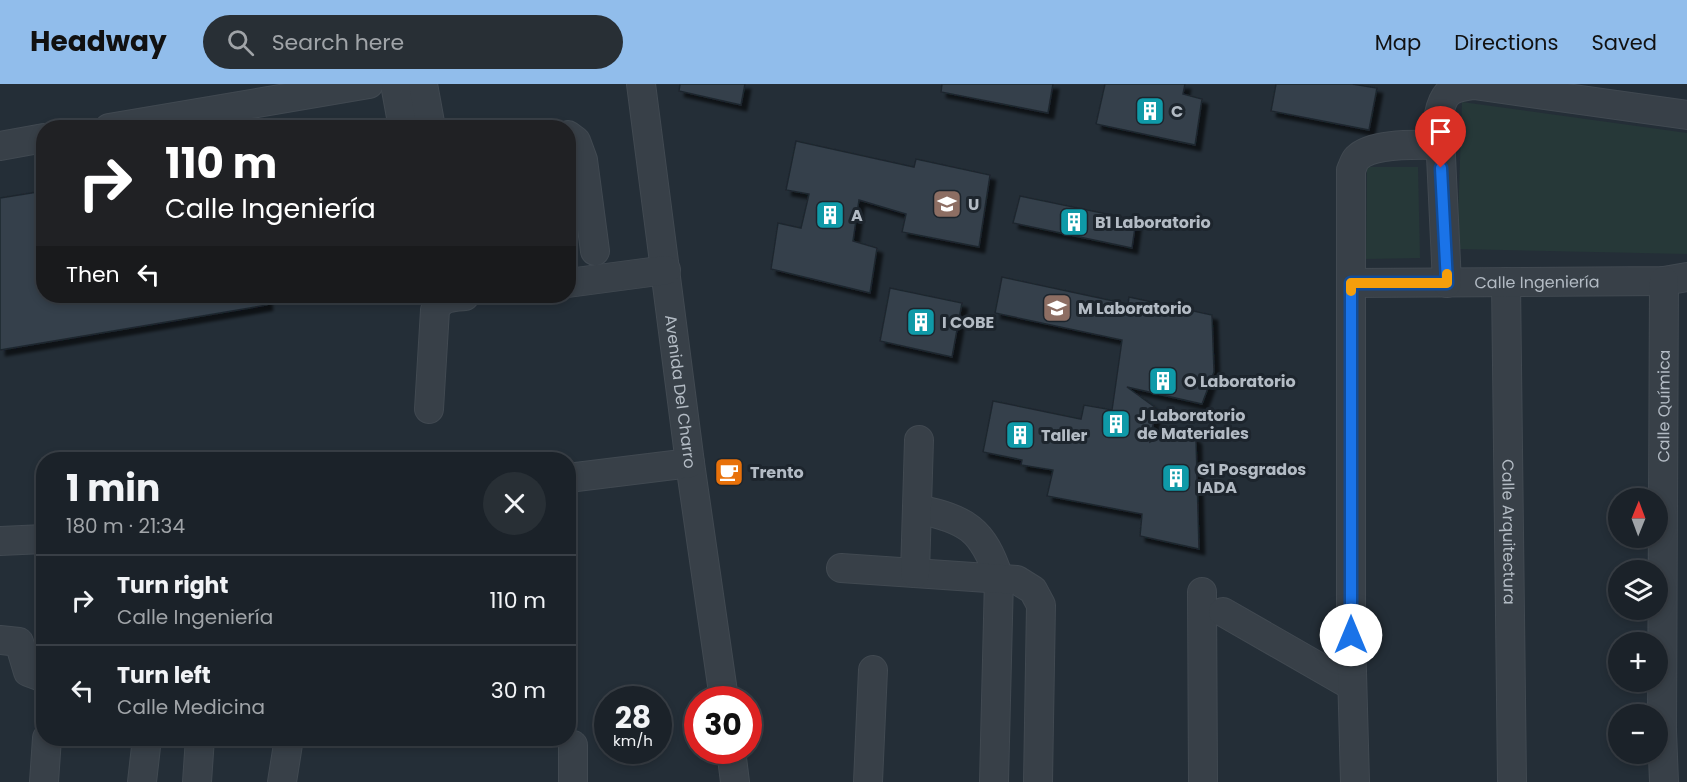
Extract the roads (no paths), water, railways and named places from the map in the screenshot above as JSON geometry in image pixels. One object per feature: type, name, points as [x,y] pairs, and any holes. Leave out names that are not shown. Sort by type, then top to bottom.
[{"type":"street","points":[[156,120],[369,84]]},
{"type":"street","points":[[395,84],[402,120]]},
{"type":"street","points":[[423,84],[430,120]]},
{"type":"street","name":"Avenida Del Charro","points":[[641,84],[690,463],[722,686]]},
{"type":"street","points":[[1447,283],[1439,114],[1445,95],[1459,87],[1474,85],[1687,116]]},
{"type":"street","points":[[0,146],[36,139]]},
{"type":"street","points":[[576,141],[583,160],[595,251]]},
{"type":"street","points":[[1355,782],[1352,686],[1351,170],[1356,159],[1364,152],[1392,146],[1440,145]]},
{"type":"street","points":[[576,282],[666,270]]},
{"type":"street","name":"Calle Ingeniería","points":[[1351,283],[1676,279]]},
{"type":"street","name":"Calle Química","points":[[1664,782],[1662,731],[1675,430],[1676,279]]},
{"type":"street","name":"Calle Arquitectura","points":[[1506,282],[1512,782]]},
{"type":"street","points":[[429,409],[435,310],[438,303]]},
{"type":"street","points":[[915,573],[919,440]]},
{"type":"street","points":[[576,477],[690,463]]},
{"type":"street","points":[[917,509],[942,514],[968,525],[987,548],[999,578],[994,782]]},
{"type":"street","points":[[0,541],[36,539]]},
{"type":"street","points":[[841,568],[1017,580],[1037,594],[1041,605],[1038,782]]},
{"type":"street","points":[[1202,592],[1203,782]]},
{"type":"street","points":[[1223,612],[1352,686]]},
{"type":"street","points":[[0,640],[19,642],[28,672],[36,675]]},
{"type":"street","points":[[868,782],[873,670]]},
{"type":"street","points":[[44,782],[46,746]]},
{"type":"street","points":[[142,782],[146,746]]},
{"type":"street","points":[[197,782],[199,746]]},
{"type":"street","points":[[282,782],[288,746]]},
{"type":"street","points":[[573,746],[573,782]]},
{"type":"street","points":[[733,764],[735,782]]},
{"type":"place","name":"C","points":[[1150,111]]},
{"type":"place","name":"U","points":[[947,204]]},
{"type":"place","name":"A","points":[[830,215]]},
{"type":"place","name":"B1 Laboratorio","points":[[1074,222]]},
{"type":"place","name":"M Laboratorio","points":[[1057,308]]},
{"type":"place","name":"I COBE","points":[[921,322]]},
{"type":"place","name":"O Laboratorio","points":[[1163,381]]},
{"type":"place","name":"J Laboratorio de Materiales","points":[[1116,424]]},
{"type":"place","name":"Taller","points":[[1020,435]]},
{"type":"place","name":"Trento","points":[[729,472]]},
{"type":"place","name":"G1 Posgrados IADA","points":[[1176,478]]}]
